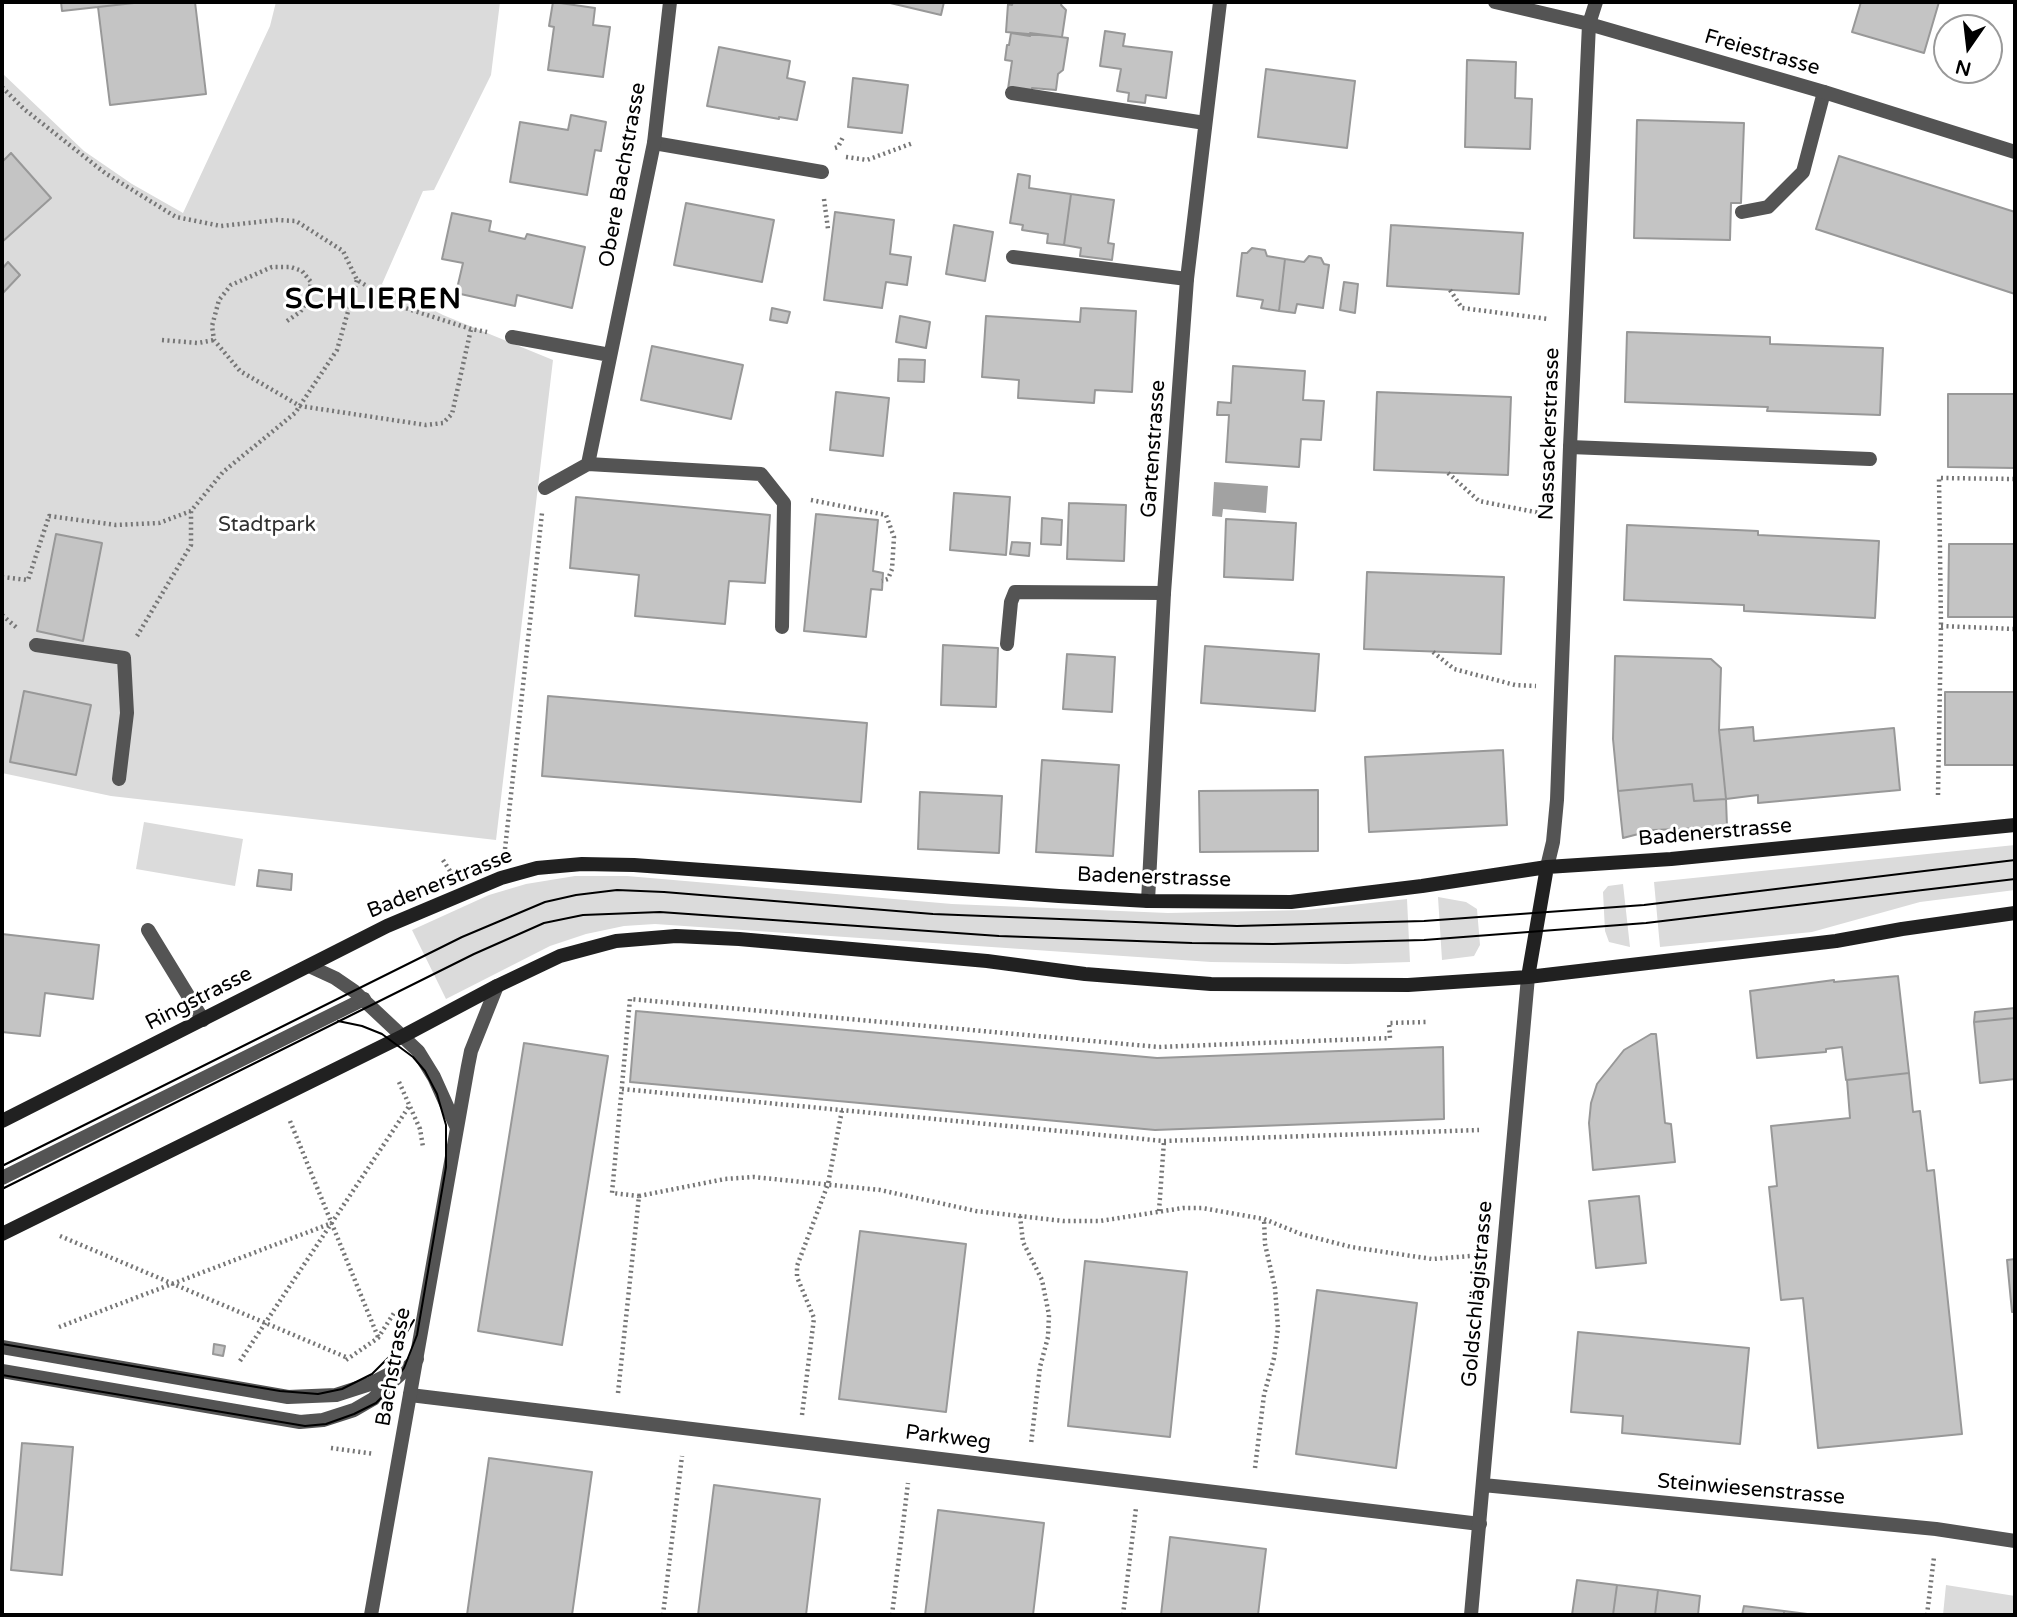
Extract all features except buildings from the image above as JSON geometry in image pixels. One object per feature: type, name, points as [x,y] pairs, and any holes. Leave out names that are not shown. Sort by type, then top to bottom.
[{"type":"main road","name":"Badenerstrasse","points":[[309,967],[387,926],[501,878],[537,868],[582,864],[648,866],[1148,901],[1291,902],[1547,867],[1671,859],[2015,825]]},
{"type":"main road","points":[[1528,976],[1547,867]]},
{"type":"main road","points":[[2,1234],[403,1036],[497,986],[560,956],[616,941],[676,936],[987,961],[1085,974],[1211,984],[1426,985],[1836,941],[2015,913]]},
{"type":"main road","name":"Ringstrasse","points":[[2,1121],[309,967]]},
{"type":"street","name":"Obere Bachstrasse","points":[[589,464],[654,143],[670,2]]},
{"type":"street","name":"Gartenstrasse","points":[[1148,901],[1164,593],[1186,279],[1220,2]]},
{"type":"street","name":"Freiestrasse","points":[[1495,2],[1589,24],[1824,92],[2015,152]]},
{"type":"street","name":"Nassackerstrasse","points":[[1547,867],[1553,842],[1557,800],[1589,24],[1596,2]]},
{"type":"street","points":[[1742,212],[1768,207],[1803,172],[1824,92]]},
{"type":"street","points":[[1012,93],[1205,123]]},
{"type":"street","points":[[654,143],[822,172]]},
{"type":"street","points":[[1013,257],[1186,279]]},
{"type":"street","points":[[512,337],[610,355]]},
{"type":"street","points":[[1570,447],[1870,459]]},
{"type":"street","points":[[545,488],[589,464],[761,474],[784,503],[782,627]]},
{"type":"street","points":[[1007,644],[1011,602],[1015,592],[1164,593]]},
{"type":"street","points":[[36,645],[124,658],[127,713],[119,779]]},
{"type":"street","points":[[148,930],[203,1020]]},
{"type":"street","points":[[309,967],[335,978],[364,999],[403,1036],[427,1063],[456,1126]]},
{"type":"street","name":"Goldschlägistrasse","points":[[1471,1615],[1528,976]]},
{"type":"street","name":"Bachstrasse","points":[[371,1615],[471,1051],[497,986]]},
{"type":"street","points":[[2,1178],[364,999]]},
{"type":"street","points":[[2,1347],[288,1397],[320,1397],[352,1390],[370,1384],[417,1359]]},
{"type":"street","points":[[2,1371],[300,1422],[323,1420],[355,1410],[373,1399],[417,1359]]},
{"type":"street","name":"Parkweg","points":[[410,1395],[1480,1524]]},
{"type":"street","name":"Steinwiesenstrasse","points":[[1483,1485],[1936,1529],[2015,1541]]},
{"type":"path","points":[[2,88],[24,109],[105,173],[176,217],[220,226],[276,220],[296,221],[343,251],[357,280],[402,307],[471,329],[512,337]]},
{"type":"path","points":[[822,172],[824,153],[867,160],[913,143]]},
{"type":"path","points":[[287,321],[300,312],[308,301],[311,282],[302,271],[291,267],[272,267],[231,285],[219,300],[212,326],[214,340],[240,371],[300,406],[426,425],[443,423],[452,414],[471,329]]},
{"type":"path","points":[[2,577],[28,580],[49,516],[116,525],[159,523],[191,511],[223,472],[295,413],[337,350],[357,280]]},
{"type":"path","points":[[1450,290],[1462,308],[1552,320]]},
{"type":"path","points":[[162,340],[198,343],[214,340]]},
{"type":"path","points":[[1447,473],[1479,501],[1544,514]]},
{"type":"path","points":[[1938,795],[1941,626],[1939,478],[2015,479]]},
{"type":"path","points":[[504,851],[545,488]]},
{"type":"path","points":[[784,503],[804,498],[886,515],[894,537],[892,569],[888,579],[882,581]]},
{"type":"path","points":[[124,658],[191,545],[191,511]]},
{"type":"path","points":[[1941,626],[2015,628]]},
{"type":"path","points":[[1433,652],[1454,669],[1515,685],[1536,686]]},
{"type":"path","points":[[443,860],[451,874]]},
{"type":"path","points":[[1427,1022],[1389,1023],[1390,1038],[1158,1047],[630,999],[612,1193],[639,1196],[739,1177],[880,1190],[976,1211],[1063,1221],[1100,1221],[1159,1211],[1202,1208],[1264,1219],[1292,1231],[1351,1247],[1432,1259],[1471,1256]]},
{"type":"path","points":[[399,1082],[420,1129],[424,1156]]},
{"type":"path","points":[[622,1089],[1164,1141],[1479,1130]]},
{"type":"path","points":[[249,1366],[237,1365],[410,1105]]},
{"type":"path","points":[[799,1440],[814,1318],[797,1277],[797,1266],[828,1184],[842,1110]]},
{"type":"path","points":[[288,1117],[378,1338]]},
{"type":"path","points":[[1159,1211],[1164,1141]]},
{"type":"path","points":[[615,1419],[639,1196]]},
{"type":"path","points":[[1020,1216],[1023,1242],[1042,1280],[1049,1315],[1048,1337],[1040,1367],[1027,1469]]},
{"type":"path","points":[[1251,1497],[1264,1395],[1274,1358],[1278,1328],[1275,1288],[1265,1244],[1264,1219]]},
{"type":"path","points":[[58,1328],[332,1223]]},
{"type":"path","points":[[55,1233],[349,1359]]},
{"type":"path","points":[[338,1364],[378,1338],[397,1308]]},
{"type":"path","points":[[663,1615],[686,1427]]},
{"type":"path","points":[[892,1615],[912,1455]]},
{"type":"path","points":[[1123,1615],[1139,1483]]},
{"type":"path","points":[[1927,1615],[1936,1529]]},
{"type":"green space","name":"Stadtpark","points":[[276,2],[500,2],[491,75],[434,190],[423,191],[382,284],[443,315],[553,360],[496,840],[111,796],[2,773],[2,73],[84,151],[132,184],[183,213],[270,26]]},
{"type":"green space","points":[[144,822],[243,839],[235,886],[136,869]]},
{"type":"green space","points":[[2015,845],[2015,890],[1920,902],[1812,932],[1660,947],[1654,882]]},
{"type":"green space","points":[[575,876],[627,876],[952,904],[1168,913],[1306,910],[1407,899],[1410,962],[1211,962],[655,924],[624,926],[586,934],[550,946],[446,999],[412,930],[489,895],[526,884]]},
{"type":"green space","points":[[1623,884],[1630,947],[1609,942],[1605,931],[1603,892],[1608,886]]},
{"type":"green space","points":[[1438,897],[1466,902],[1477,909],[1480,945],[1474,956],[1442,960]]},
{"type":"green space","points":[[1946,1585],[2015,1596],[2015,1615],[1943,1615]]},
{"type":"shaded area","points":[[1214,482],[1268,486],[1266,513],[1223,509],[1222,517],[1212,516]]},
{"type":"tram line","points":[[2,1166],[462,937],[545,902],[576,895],[617,890],[664,892],[933,914],[1237,926],[1424,921],[1644,905],[2015,860]]},
{"type":"tram line","points":[[2,1189],[474,954],[544,923],[583,915],[660,912],[999,936],[1273,944],[1424,940],[1646,923],[2015,879]]},
{"type":"tram line","points":[[2,1375],[305,1426],[326,1424],[354,1414],[376,1403],[385,1394],[404,1368],[417,1335],[446,1167],[446,1125],[437,1094],[425,1071],[413,1057],[382,1034],[338,1021]]},
{"type":"tram line","points":[[2,1344],[280,1391],[318,1394],[342,1389],[372,1374],[396,1350],[414,1320]]},
{"type":"district","name":"SCHLIEREN","points":[[374,301]]}]
